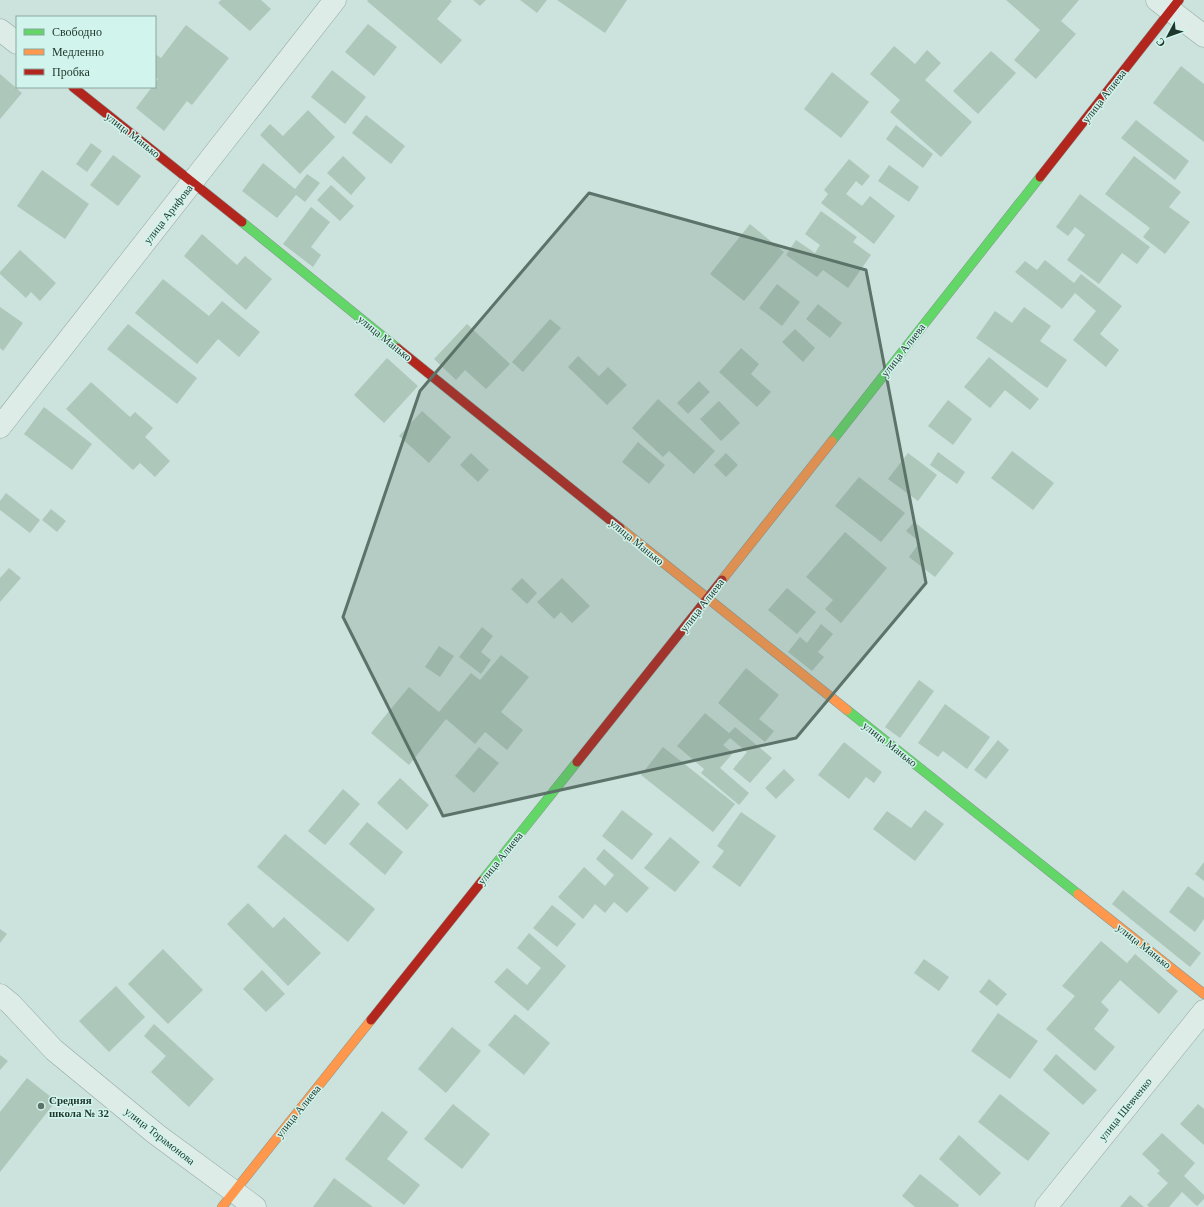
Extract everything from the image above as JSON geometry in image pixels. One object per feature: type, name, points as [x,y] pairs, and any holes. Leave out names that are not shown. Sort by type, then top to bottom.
[{"type":"street","name":"улица Арифова","points":[[0,427],[335,0]]},
{"type":"street","points":[[1169,4],[1204,36]]},
{"type":"street","name":"улица Алиева","points":[[228,1199],[707,599],[1169,4]]},
{"type":"street","points":[[0,30],[16,42]]},
{"type":"street","name":"улица Манько","points":[[73,88],[193,182],[707,599],[1204,994]]},
{"type":"street","name":"улица Торамонова","points":[[0,995],[11,1004],[54,1050],[156,1134],[228,1199],[255,1207]]},
{"type":"street","name":"улица Шевченко","points":[[1046,1207],[1204,1011]]},
{"type":"highlighted area","points":[[589,193],[866,270],[926,583],[796,738],[443,816],[343,617],[420,391]]},
{"type":"building","points":[[221,0],[261,0],[271,9],[250,31],[218,3]]},
{"type":"building","points":[[450,0],[452,1],[437,19],[462,40],[441,64],[367,1]]},
{"type":"building","points":[[473,0],[486,0],[480,6]]},
{"type":"building","points":[[520,0],[547,0],[537,13]]},
{"type":"building","points":[[557,0],[627,0],[605,33]]},
{"type":"building","points":[[1006,0],[1079,0],[1061,21],[1076,34],[1036,79],[1014,60],[1040,30]]},
{"type":"building","points":[[368,24],[397,47],[374,76],[345,52]]},
{"type":"building","points":[[186,25],[229,58],[192,105],[187,101],[164,131],[136,108],[151,88],[156,88],[156,82],[158,79],[156,78],[156,55],[161,58]]},
{"type":"building","points":[[894,46],[915,64],[927,50],[941,63],[925,80],[972,122],[941,157],[890,112],[900,100],[870,74]]},
{"type":"building","points":[[991,51],[1016,73],[978,114],[953,91]]},
{"type":"building","points":[[1181,66],[1204,84],[1204,142],[1153,103]]},
{"type":"building","points":[[332,70],[366,97],[345,124],[311,97]]},
{"type":"building","points":[[832,72],[869,102],[841,138],[804,109]]},
{"type":"building","points":[[0,74],[22,93],[0,119]]},
{"type":"building","points":[[308,110],[335,137],[300,174],[260,135],[270,124],[283,136]]},
{"type":"building","points":[[366,115],[405,146],[391,164],[352,133]]},
{"type":"building","points":[[1136,120],[1189,161],[1175,180],[1121,138]]},
{"type":"building","points":[[896,125],[933,154],[923,168],[886,139]]},
{"type":"building","points":[[91,143],[102,151],[87,172],[76,164]]},
{"type":"building","points":[[113,155],[141,176],[118,206],[90,185]]},
{"type":"building","points":[[343,156],[366,178],[351,195],[327,173]]},
{"type":"building","points":[[1134,156],[1181,192],[1169,207],[1190,222],[1165,254],[1143,237],[1150,228],[1105,194]]},
{"type":"building","points":[[849,159],[870,176],[862,186],[856,181],[846,194],[862,206],[870,196],[895,216],[874,244],[821,203],[828,194],[824,190]]},
{"type":"building","points":[[263,163],[295,189],[307,174],[320,183],[305,202],[296,195],[277,218],[242,191]]},
{"type":"building","points":[[889,165],[919,187],[909,202],[878,181]]},
{"type":"building","points":[[42,170],[89,204],[65,239],[17,206]]},
{"type":"building","points":[[331,185],[354,206],[340,221],[317,200]]},
{"type":"building","points":[[1080,194],[1150,247],[1137,264],[1122,253],[1099,284],[1067,260],[1085,235],[1075,227],[1068,236],[1056,227]]},
{"type":"building","points":[[311,207],[330,222],[311,247],[321,255],[313,267],[283,244]]},
{"type":"building","points":[[821,211],[857,237],[853,242],[871,255],[848,288],[823,270],[817,277],[786,255],[796,240],[815,253],[820,245],[805,234]]},
{"type":"building","points":[[750,224],[784,252],[744,301],[710,274]]},
{"type":"building","points":[[202,234],[237,265],[245,256],[272,279],[246,310],[184,256]]},
{"type":"building","points":[[20,250],[56,283],[40,301],[31,292],[26,298],[0,274],[0,272]]},
{"type":"building","points":[[1045,260],[1074,283],[1081,274],[1122,306],[1100,334],[1119,350],[1106,367],[1073,340],[1096,311],[1075,293],[1062,309],[1015,272],[1025,261],[1037,270]]},
{"type":"building","points":[[163,279],[209,316],[222,301],[260,332],[239,357],[218,339],[197,364],[135,313]]},
{"type":"building","points":[[777,284],[800,302],[782,326],[759,308]]},
{"type":"building","points":[[818,304],[842,323],[830,338],[806,319]]},
{"type":"building","points":[[0,307],[23,323],[3,351],[0,348]]},
{"type":"building","points":[[1024,307],[1051,326],[1040,341],[1067,360],[1047,388],[976,338],[995,311],[1012,323]]},
{"type":"building","points":[[550,319],[561,328],[523,372],[512,362]]},
{"type":"building","points":[[128,324],[197,378],[177,404],[107,349]]},
{"type":"building","points":[[467,324],[510,364],[486,389],[465,370],[456,380],[434,359]]},
{"type":"building","points":[[795,329],[815,348],[803,362],[782,342]]},
{"type":"building","points":[[741,348],[759,364],[751,374],[771,392],[757,407],[719,372]]},
{"type":"building","points":[[578,356],[599,376],[608,367],[627,385],[607,405],[568,367]]},
{"type":"building","points":[[989,357],[1039,399],[1030,410],[1005,390],[990,408],[964,387]]},
{"type":"building","points":[[387,358],[418,386],[384,423],[354,395]]},
{"type":"building","points":[[699,381],[710,392],[688,414],[677,403]]},
{"type":"building","points":[[91,382],[130,417],[135,412],[153,428],[145,437],[170,461],[155,477],[140,463],[133,470],[66,409]]},
{"type":"building","points":[[658,399],[715,451],[694,474],[669,451],[663,457],[632,428]]},
{"type":"building","points":[[948,400],[972,419],[953,445],[928,426]]},
{"type":"building","points":[[719,401],[740,423],[721,441],[700,419]]},
{"type":"building","points":[[44,407],[92,444],[72,470],[24,434]]},
{"type":"building","points":[[422,411],[451,437],[429,463],[399,436]]},
{"type":"building","points":[[638,442],[665,465],[649,484],[622,462]]},
{"type":"building","points":[[1012,451],[1054,483],[1033,510],[991,478]]},
{"type":"building","points":[[938,452],[965,472],[957,484],[930,465]]},
{"type":"building","points":[[471,453],[489,470],[478,482],[460,465]]},
{"type":"building","points":[[726,453],[738,465],[726,477],[714,465]]},
{"type":"building","points":[[908,453],[937,475],[918,501],[888,479]]},
{"type":"building","points":[[859,477],[905,513],[881,542],[835,506]]},
{"type":"building","points":[[6,493],[40,520],[30,533],[0,510],[0,501]]},
{"type":"building","points":[[51,509],[66,521],[57,532],[42,520]]},
{"type":"building","points":[[914,522],[954,553],[935,577],[909,557],[920,542],[906,531]]},
{"type":"building","points":[[845,532],[887,568],[841,623],[825,609],[833,600],[806,577]]},
{"type":"building","points":[[9,568],[21,578],[0,602],[0,578]]},
{"type":"building","points":[[522,578],[537,593],[527,604],[511,589]]},
{"type":"building","points":[[562,578],[590,606],[572,623],[561,612],[554,619],[537,602]]},
{"type":"building","points":[[787,588],[816,612],[797,634],[768,610]]},
{"type":"building","points":[[821,624],[833,634],[818,652],[824,657],[812,671],[788,652],[800,637],[807,643]]},
{"type":"building","points":[[482,627],[493,636],[481,652],[491,660],[481,674],[459,657]]},
{"type":"building","points":[[439,646],[454,656],[440,677],[425,667]]},
{"type":"building","points":[[501,655],[529,677],[501,712],[523,730],[507,750],[485,732],[475,744],[446,719],[409,765],[371,733],[409,687],[439,712],[471,673],[480,680]]},
{"type":"building","points":[[746,668],[779,695],[759,719],[774,731],[765,742],[718,703]]},
{"type":"building","points":[[919,680],[934,691],[900,738],[885,727]]},
{"type":"building","points":[[945,704],[990,737],[967,769],[943,751],[938,757],[918,743]]},
{"type":"building","points":[[705,713],[729,733],[735,727],[772,758],[750,783],[733,769],[747,752],[730,738],[723,745],[733,753],[720,768],[749,793],[739,805],[701,773],[704,769],[677,746]]},
{"type":"building","points":[[998,740],[1009,750],[986,779],[974,770]]},
{"type":"building","points":[[844,742],[882,772],[874,783],[866,777],[849,799],[818,775]]},
{"type":"building","points":[[479,747],[499,763],[474,793],[455,776]]},
{"type":"building","points":[[663,747],[735,804],[713,832],[641,775]]},
{"type":"building","points":[[784,769],[795,780],[776,799],[765,788]]},
{"type":"building","points":[[400,778],[429,805],[407,830],[377,803]]},
{"type":"building","points":[[343,789],[360,804],[325,845],[308,831]]},
{"type":"building","points":[[622,810],[653,834],[632,860],[602,836]]},
{"type":"building","points":[[925,810],[944,824],[915,861],[873,829],[887,811],[911,828]]},
{"type":"building","points":[[741,812],[776,836],[740,887],[712,867],[724,851],[717,846]]},
{"type":"building","points":[[367,822],[403,852],[385,875],[349,844]]},
{"type":"building","points":[[285,834],[375,909],[348,942],[257,867]]},
{"type":"building","points":[[670,837],[700,862],[675,892],[644,868]]},
{"type":"building","points":[[604,849],[649,888],[627,913],[614,902],[605,913],[595,904],[583,919],[558,897],[584,867],[605,886],[614,875],[596,859]]},
{"type":"building","points":[[1204,862],[1204,881],[1195,874]]},
{"type":"building","points":[[1188,886],[1204,898],[1204,919],[1195,932],[1169,912]]},
{"type":"building","points":[[1123,890],[1201,953],[1190,967],[1112,904]]},
{"type":"building","points":[[248,903],[273,928],[284,917],[321,953],[288,986],[227,924]]},
{"type":"building","points":[[552,905],[576,924],[557,947],[533,928]]},
{"type":"building","points":[[0,929],[7,934],[0,943]]},
{"type":"building","points":[[529,933],[566,966],[528,1011],[494,982],[507,968],[527,985],[541,968],[517,948]]},
{"type":"building","points":[[1101,941],[1127,963],[1135,954],[1178,991],[1159,1014],[1120,980],[1101,1002],[1109,1010],[1094,1029],[1115,1047],[1095,1071],[1046,1029],[1075,996],[1062,986]]},
{"type":"building","points":[[163,949],[203,990],[168,1024],[128,984]]},
{"type":"building","points":[[924,959],[949,977],[939,991],[914,973]]},
{"type":"building","points":[[262,970],[285,994],[266,1012],[243,989]]},
{"type":"building","points":[[989,979],[1007,994],[997,1006],[979,992]]},
{"type":"building","points":[[116,986],[145,1017],[109,1052],[79,1021]]},
{"type":"building","points":[[998,1013],[1038,1041],[1010,1079],[971,1051]]},
{"type":"building","points":[[515,1014],[550,1043],[524,1075],[488,1045]]},
{"type":"building","points":[[154,1024],[214,1079],[189,1107],[151,1072],[166,1056],[144,1036]]},
{"type":"building","points":[[452,1027],[481,1051],[446,1093],[418,1069]]},
{"type":"building","points":[[1056,1054],[1097,1090],[1083,1105],[1043,1070]]},
{"type":"building","points":[[0,1055],[8,1061],[0,1070]]},
{"type":"building","points":[[27,1078],[56,1101],[0,1172],[0,1112]]},
{"type":"building","points":[[1000,1094],[1050,1133],[1028,1161],[978,1122]]},
{"type":"building","points":[[453,1104],[490,1134],[462,1169],[424,1139]]},
{"type":"building","points":[[1198,1104],[1204,1109],[1204,1145],[1180,1124]]},
{"type":"building","points":[[382,1111],[408,1132],[387,1159],[420,1185],[404,1205],[345,1159]]},
{"type":"building","points":[[1162,1133],[1195,1163],[1184,1176],[1204,1195],[1204,1199],[1197,1206],[1182,1192],[1169,1207],[1149,1207],[1147,1205],[1168,1183],[1157,1173],[1160,1171],[1142,1154]]},
{"type":"building","points":[[959,1135],[1001,1173],[980,1196],[939,1159]]},
{"type":"building","points":[[920,1174],[959,1205],[958,1207],[915,1207],[902,1196]]},
{"type":"building","points":[[334,1178],[373,1207],[313,1207]]},
{"type":"building","points":[[1130,1195],[1144,1207],[1120,1207]]},
{"type":"traffic: fast","points":[[832,441],[1040,177]]},
{"type":"traffic: fast","points":[[242,222],[397,348]]},
{"type":"traffic: fast","points":[[847,710],[1078,894]]},
{"type":"traffic: fast","points":[[482,881],[577,762]]},
{"type":"traffic: slow","points":[[722,580],[832,441]]},
{"type":"traffic: slow","points":[[620,528],[847,710]]},
{"type":"traffic: slow","points":[[1078,894],[1204,994]]},
{"type":"traffic: slow","points":[[222,1207],[371,1020]]},
{"type":"traffic: jam","points":[[1040,177],[1179,0]]},
{"type":"traffic: jam","points":[[74,88],[242,222]]},
{"type":"traffic: jam","points":[[397,348],[620,528]]},
{"type":"traffic: jam","points":[[577,762],[722,580]]},
{"type":"traffic: jam","points":[[371,1020],[482,881]]},
{"type":"place","name":"Средняя школа № 32","points":[[41,1106]]}]
